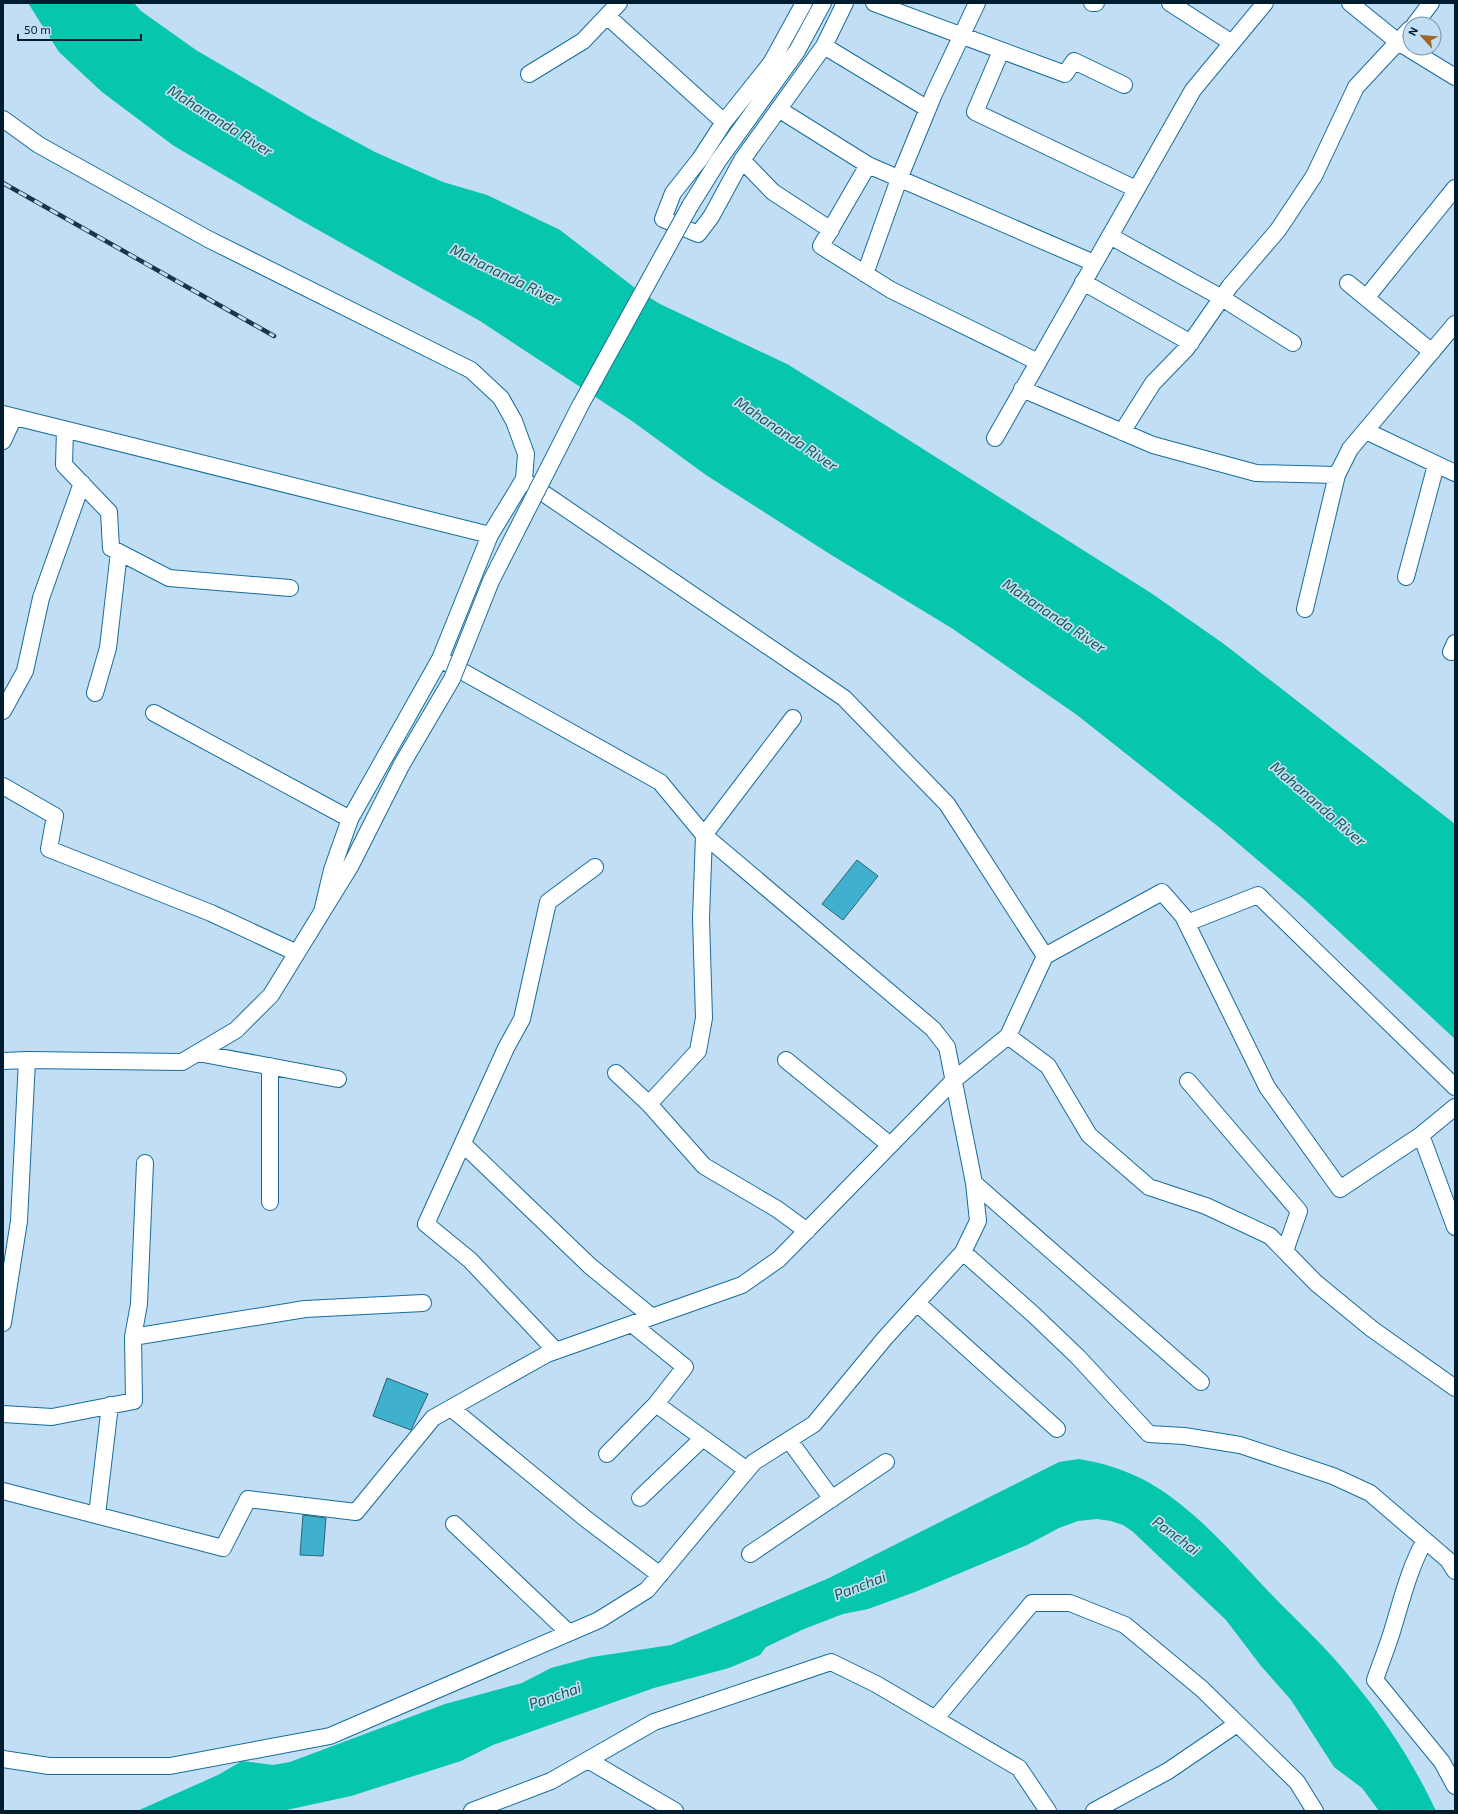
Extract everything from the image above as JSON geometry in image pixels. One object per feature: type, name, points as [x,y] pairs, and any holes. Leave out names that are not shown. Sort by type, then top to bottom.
[{"type":"street","points":[[529,74],[583,41],[619,3]]},
{"type":"street","points":[[804,3],[771,63],[724,122],[700,159],[673,193],[663,219],[698,234],[711,217],[742,160],[780,110],[824,46],[845,3]]},
{"type":"street","points":[[3,1061],[182,1062],[236,1030],[272,995],[351,865],[402,764],[452,679],[494,574],[580,406],[690,206],[722,155],[797,51],[823,3]]},
{"type":"street","points":[[874,3],[1065,74],[1074,61],[1124,85]]},
{"type":"street","points":[[865,274],[899,179],[928,109],[977,3]]},
{"type":"street","points":[[1170,3],[1232,43]]},
{"type":"street","points":[[995,438],[1022,388],[1193,90],[1266,3]]},
{"type":"street","points":[[1350,3],[1398,42],[1455,77]]},
{"type":"street","points":[[1421,16],[1431,3]]},
{"type":"street","points":[[607,16],[724,122]]},
{"type":"street","points":[[1122,432],[1153,383],[1191,343],[1222,298],[1278,230],[1314,176],[1356,87],[1402,38]]},
{"type":"street","points":[[824,46],[928,109]]},
{"type":"street","points":[[1000,51],[975,112],[1136,189]]},
{"type":"street","points":[[780,110],[868,165],[1094,263]]},
{"type":"street","points":[[3,119],[39,145],[208,239],[471,370],[501,398],[514,421],[526,454],[524,479],[490,535],[440,659],[350,819],[332,870],[322,912]]},
{"type":"street","points":[[742,160],[773,192],[831,230]]},
{"type":"street","points":[[868,165],[821,246],[891,290],[1038,362]]},
{"type":"street","points":[[1366,298],[1455,188]]},
{"type":"street","points":[[1110,236],[1222,298],[1293,343]]},
{"type":"street","points":[[1083,282],[1191,343]]},
{"type":"street","points":[[1348,283],[1432,352]]},
{"type":"street","points":[[1305,609],[1337,475],[1350,449],[1455,324]]},
{"type":"street","points":[[1022,388],[1152,445],[1256,473],[1337,475]]},
{"type":"street","points":[[3,441],[9,416],[490,535]]},
{"type":"street","points":[[65,430],[64,465],[109,512],[111,548],[169,578],[290,588]]},
{"type":"street","points":[[1366,431],[1455,473]]},
{"type":"street","points":[[1406,578],[1436,465]]},
{"type":"street","points":[[524,479],[844,698],[947,804],[1045,956]]},
{"type":"street","points":[[3,711],[25,671],[41,598],[82,483]]},
{"type":"street","points":[[95,693],[108,648],[119,552]]},
{"type":"street","points":[[3,1759],[49,1766],[170,1766],[330,1736],[599,1620],[647,1590],[754,1462],[814,1424],[885,1338],[963,1252],[978,1221],[974,1183],[947,1047],[933,1029],[704,836],[660,782],[440,659]]},
{"type":"street","points":[[154,713],[350,819]]},
{"type":"street","points":[[649,1104],[698,1051],[704,1018],[701,918],[704,836],[792,718]]},
{"type":"street","points":[[3,786],[55,816],[49,849],[210,913],[297,952]]},
{"type":"street","points":[[556,1351],[470,1260],[426,1224],[506,1048],[522,1019],[548,902],[595,867]]},
{"type":"street","points":[[3,1491],[223,1548],[248,1499],[356,1512],[433,1418],[556,1351],[742,1285],[779,1259],[954,1080],[1008,1036],[1045,956],[1162,892],[1187,923],[1267,1087],[1340,1189],[1421,1135],[1455,1107]]},
{"type":"street","points":[[1187,923],[1258,895],[1455,1087]]},
{"type":"street","points":[[1008,1036],[1048,1066],[1089,1135],[1149,1187],[1206,1206],[1270,1236],[1316,1283],[1372,1329],[1455,1388]]},
{"type":"street","points":[[198,1053],[338,1079]]},
{"type":"street","points":[[3,1323],[19,1221],[27,1060]]},
{"type":"street","points":[[786,1060],[890,1145]]},
{"type":"street","points":[[270,1066],[270,1202]]},
{"type":"street","points":[[616,1073],[649,1104],[704,1166],[777,1209],[807,1230]]},
{"type":"street","points":[[1188,1081],[1299,1211],[1285,1251]]},
{"type":"street","points":[[1421,1135],[1455,1228]]},
{"type":"street","points":[[463,1144],[590,1266],[652,1317]]},
{"type":"street","points":[[3,1414],[52,1417],[134,1401],[133,1337],[139,1304],[145,1163]]},
{"type":"street","points":[[974,1183],[1201,1382]]},
{"type":"street","points":[[963,1252],[1034,1314],[1078,1357],[1149,1434],[1184,1436],[1240,1445],[1333,1476],[1370,1493],[1448,1560],[1455,1571]]},
{"type":"street","points":[[917,1302],[1057,1429]]},
{"type":"street","points":[[133,1337],[305,1309],[423,1303]]},
{"type":"street","points":[[607,1454],[656,1404],[685,1367],[632,1324]]},
{"type":"street","points":[[656,1404],[747,1470]]},
{"type":"street","points":[[97,1515],[110,1405]]},
{"type":"street","points":[[450,1408],[586,1519],[660,1575]]},
{"type":"street","points":[[640,1498],[703,1438]]},
{"type":"street","points":[[789,1440],[832,1499]]},
{"type":"street","points":[[750,1554],[886,1462]]},
{"type":"street","points":[[454,1524],[569,1633]]},
{"type":"street","points":[[1425,1540],[1416,1557],[1375,1680],[1442,1762],[1455,1786]]},
{"type":"street","points":[[935,1719],[1032,1603],[1070,1603],[1125,1625],[1202,1689],[1297,1782],[1315,1811]]},
{"type":"street","points":[[472,1811],[550,1781],[654,1722],[831,1662],[876,1684],[1019,1768],[1048,1811]]},
{"type":"street","points":[[1094,1811],[1168,1771],[1237,1724]]},
{"type":"street","points":[[588,1760],[675,1811]]},
{"type":"water","name":"Mahananda River","points":[[28,3],[134,3],[141,11],[196,50],[310,117],[375,152],[443,182],[487,195],[560,230],[639,291],[660,304],[787,364],[1151,593],[1224,644],[1455,824],[1455,1039],[1306,901],[1220,828],[1077,715],[953,629],[833,556],[706,475],[632,421],[480,321],[297,218],[174,146],[102,92],[59,52]]},
{"type":"water","name":"Panchai","points":[[1079,1459],[1114,1468],[1148,1482],[1181,1505],[1212,1532],[1323,1646],[1353,1681],[1399,1743],[1436,1811],[1379,1811],[1362,1788],[1334,1767],[1291,1700],[1261,1666],[1226,1620],[1132,1531],[1123,1525],[1097,1519],[1078,1521],[1059,1528],[1027,1545],[915,1592],[868,1609],[843,1614],[804,1629],[766,1647],[760,1655],[729,1668],[654,1688],[493,1745],[461,1761],[351,1796],[282,1811],[137,1811],[218,1775],[242,1761],[273,1765],[290,1762],[445,1704],[522,1683],[551,1668],[592,1657],[671,1645],[829,1578],[1059,1462]]},
{"type":"building","points":[[857,860],[878,876],[843,920],[822,904]]},
{"type":"building","points":[[387,1378],[428,1394],[411,1430],[373,1416]]},
{"type":"building","points":[[303,1515],[326,1518],[323,1556],[300,1555]]},
{"type":"railway","points":[[3,183],[274,336]]}]
